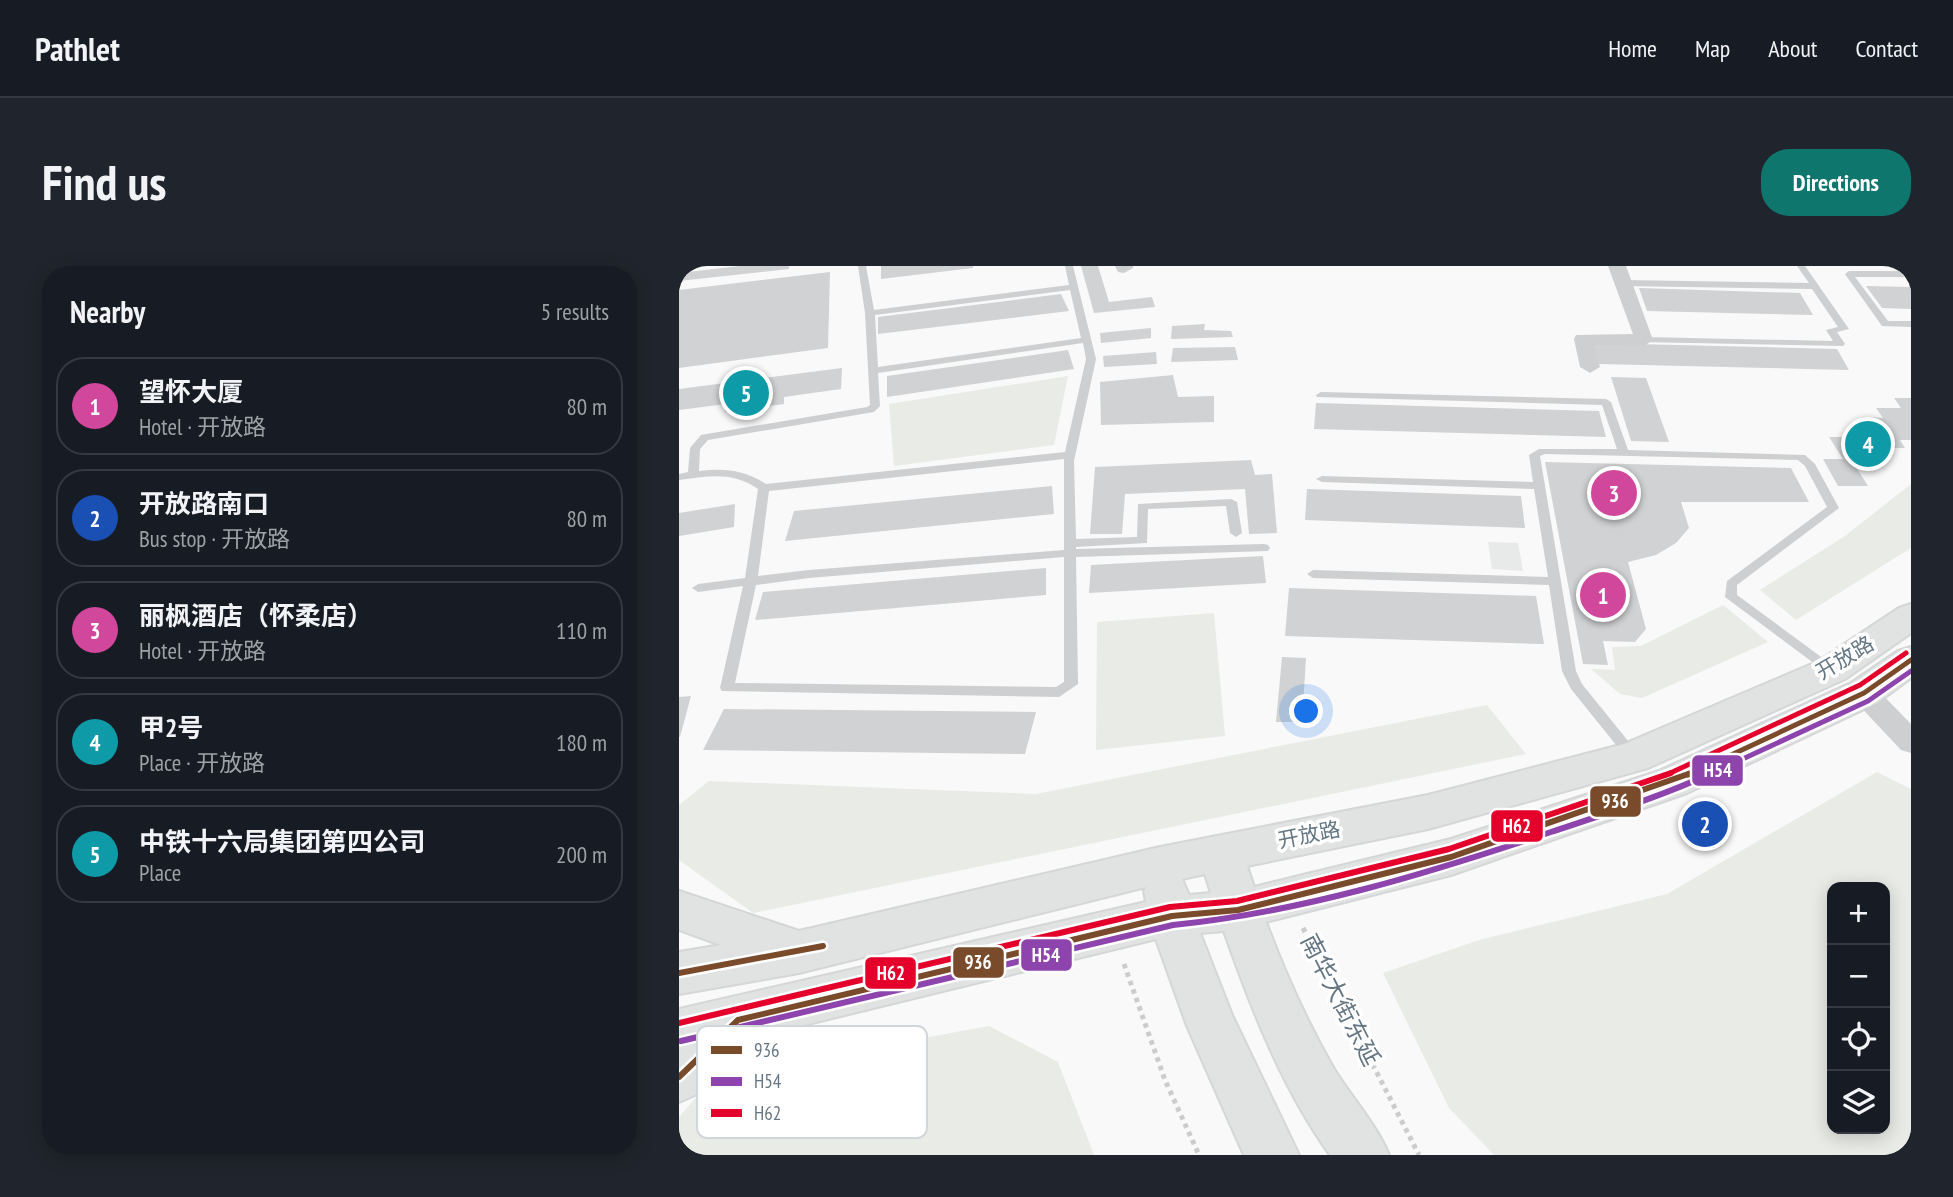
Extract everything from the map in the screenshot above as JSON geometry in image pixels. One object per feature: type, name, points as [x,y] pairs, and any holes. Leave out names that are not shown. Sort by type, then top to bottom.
[{"type":"main road","name":"开放路","points":[[708,1026],[1172,916],[1238,909],[1288,899],[1451,858],[1673,782],[1848,682],[1911,617]]},
{"type":"main road","name":"开放路","points":[[679,973],[799,952],[1160,865],[1428,812],[1634,757],[1911,660]]},
{"type":"main road","points":[[1221,853],[1238,909],[1299,1053],[1349,1139],[1362,1155]]},
{"type":"main road","points":[[1160,865],[1172,916],[1214,1030],[1272,1155]]},
{"type":"main road","points":[[679,911],[799,952]]},
{"type":"main road","points":[[732,1026],[738,1020]]},
{"type":"main road","name":"开放路","points":[[679,1032],[697,1028]]},
{"type":"main road","points":[[679,1077],[697,1060]]},
{"type":"street","points":[[1590,367],[1583,339],[1644,340],[1620,274]]},
{"type":"street","points":[[1848,682],[1911,742]]},
{"type":"lane","points":[[693,475],[695,448],[705,437],[870,410],[875,406],[870,313],[862,266]]},
{"type":"lane","points":[[764,488],[751,581],[727,688],[1059,692],[1071,684],[1071,455],[1091,359],[1069,266]]},
{"type":"lane","points":[[1644,340],[1840,344],[1831,330],[1844,329],[1801,266]]},
{"type":"lane","points":[[1620,274],[1815,286]]},
{"type":"lane","points":[[1911,274],[1849,274],[1885,324],[1911,324]]},
{"type":"lane","points":[[870,313],[1075,287]]},
{"type":"lane","points":[[873,371],[1086,340]]},
{"type":"lane","points":[[1321,395],[1606,402],[1623,453]]},
{"type":"lane","points":[[1634,757],[1576,686],[1569,671],[1534,455],[1543,451],[1801,457],[1810,464],[1833,508],[1731,584],[1731,597],[1848,682]]},
{"type":"lane","points":[[679,477],[713,472],[748,475],[764,488],[1071,455]]},
{"type":"lane","points":[[1322,479],[1539,486]]},
{"type":"lane","points":[[698,588],[1143,540],[1142,506],[1231,502],[1236,533]]},
{"type":"lane","points":[[1069,548],[1264,548]]},
{"type":"lane","points":[[1313,574],[1554,582]]},
{"type":"path","name":"南华大街东延","points":[[1288,899],[1419,1155]]},
{"type":"path","points":[[1112,930],[1165,1080],[1199,1155]]},
{"type":"shaded area","points":[[1068,376],[1054,445],[894,466],[889,404]]},
{"type":"shaded area","points":[[1911,484],[1911,548],[1796,620],[1760,590],[1845,536]]},
{"type":"shaded area","points":[[1488,542],[1518,543],[1523,571],[1492,569]]},
{"type":"shaded area","points":[[1723,605],[1768,642],[1642,698],[1620,694],[1591,669],[1615,670],[1612,647],[1641,646]]},
{"type":"shaded area","points":[[1214,613],[1225,736],[1096,750],[1097,622]]},
{"type":"shaded area","points":[[1487,705],[1526,754],[753,913],[679,860],[679,805],[709,781],[1036,794]]},
{"type":"shaded area","points":[[1877,772],[1911,789],[1911,1155],[1494,1155],[1449,1108],[1383,973],[1479,940],[1667,894]]},
{"type":"shaded area","points":[[989,1026],[1058,1062],[1094,1155],[679,1155],[679,1117],[697,1096],[697,1138],[927,1138],[927,1037]]},
{"type":"building","points":[[740,266],[789,266],[789,269],[679,281],[679,273]]},
{"type":"building","points":[[881,266],[973,266],[973,268],[881,279]]},
{"type":"building","points":[[1081,266],[1098,266],[1109,302],[1152,297],[1155,307],[1094,313]]},
{"type":"building","points":[[830,272],[828,348],[679,368],[679,290]]},
{"type":"building","points":[[1866,286],[1911,287],[1911,309],[1882,308]]},
{"type":"building","points":[[1639,288],[1800,293],[1813,315],[1647,311]]},
{"type":"building","points":[[1061,294],[1069,311],[878,334],[878,317]]},
{"type":"building","points":[[1205,324],[1204,330],[1231,331],[1233,337],[1171,339],[1172,326]]},
{"type":"building","points":[[1151,328],[1151,338],[1101,343],[1100,333]]},
{"type":"building","points":[[1593,343],[1837,349],[1849,370],[1599,364]]},
{"type":"building","points":[[1235,347],[1238,360],[1171,362],[1173,348]]},
{"type":"building","points":[[1068,350],[1074,369],[887,397],[887,376]]},
{"type":"building","points":[[1156,352],[1157,364],[1104,367],[1103,356]]},
{"type":"building","points":[[842,368],[841,389],[784,397],[784,404],[725,412],[726,404],[679,410],[679,389]]},
{"type":"building","points":[[1173,375],[1178,397],[1214,396],[1214,422],[1101,425],[1100,382]]},
{"type":"building","points":[[1611,377],[1646,378],[1669,442],[1631,441]]},
{"type":"building","points":[[1894,398],[1911,398],[1911,440],[1900,440],[1905,448],[1883,448],[1890,457],[1869,457],[1875,467],[1856,467],[1868,486],[1838,486],[1823,459],[1843,459],[1829,437],[1854,437],[1849,428],[1869,428],[1862,417],[1883,418],[1876,408],[1901,408]]},
{"type":"building","points":[[1316,403],[1599,411],[1606,437],[1314,429]]},
{"type":"building","points":[[1251,460],[1255,475],[1272,474],[1277,533],[1249,534],[1245,489],[1125,494],[1122,534],[1090,534],[1095,467]]},
{"type":"building","points":[[1545,462],[1791,468],[1809,502],[1681,502],[1689,528],[1676,543],[1656,555],[1628,562],[1646,629],[1635,642],[1603,641],[1608,665],[1583,664]]},
{"type":"building","points":[[1052,486],[1054,514],[785,541],[794,511]]},
{"type":"building","points":[[1307,489],[1521,496],[1525,528],[1305,520]]},
{"type":"building","points":[[735,504],[734,527],[679,536],[679,513]]},
{"type":"building","points":[[1263,556],[1266,583],[1089,593],[1091,565]]},
{"type":"building","points":[[1046,568],[1046,595],[755,620],[763,592]]},
{"type":"building","points":[[1289,588],[1536,596],[1544,644],[1285,636]]},
{"type":"building","points":[[1282,657],[1306,658],[1302,722],[1276,722]]},
{"type":"building","points":[[691,696],[680,737],[679,737],[679,697]]},
{"type":"building","points":[[724,709],[1036,712],[1025,754],[703,750]]},
{"type":"transit line","name":"H62","points":[[679,1023],[1170,907],[1237,901],[1449,849],[1670,774],[1860,685],[1906,653]]},
{"type":"transit line","name":"936","points":[[732,1026],[738,1020],[1172,916],[1238,910],[1451,857],[1673,782],[1864,693],[1911,660]]},
{"type":"transit line","name":"H54","points":[[745,1026],[1173,925],[1240,918],[1453,865],[1676,790],[1868,701],[1911,671]]},
{"type":"transit line","name":"936","points":[[679,973],[823,946]]},
{"type":"transit line","name":"H54","points":[[681,1041],[697,1037]]},
{"type":"transit line","name":"936","points":[[679,1077],[697,1060]]},
{"type":"place","name":"中铁十六局集团第四公司","points":[[746,393]]},
{"type":"place","name":"甲2号","points":[[1868,444]]},
{"type":"place","name":"丽枫酒店（怀柔店）","points":[[1614,493]]},
{"type":"place","name":"望怀大厦","points":[[1603,595]]},
{"type":"place","name":"开放路南口","points":[[1705,824]]}]
